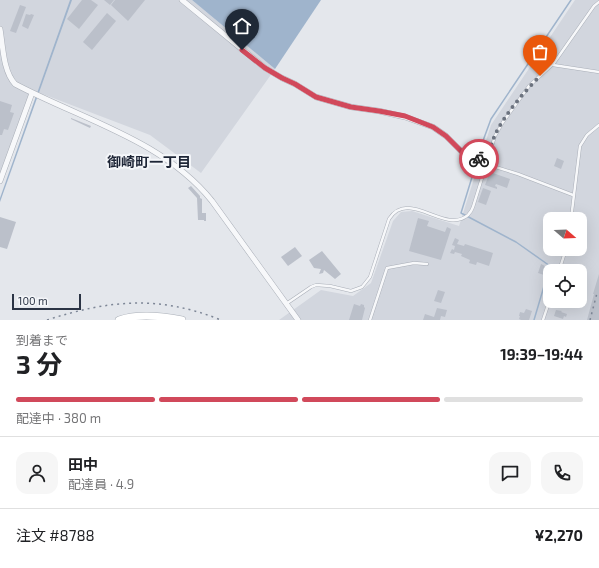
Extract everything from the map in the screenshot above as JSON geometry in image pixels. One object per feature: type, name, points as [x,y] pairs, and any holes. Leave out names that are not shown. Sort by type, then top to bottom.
[{"type":"street","points":[[182,0],[265,68],[316,97],[351,107],[405,116],[433,127],[446,136],[462,152],[481,160],[486,164]]},
{"type":"street","points":[[0,29],[10,79],[15,84],[148,148],[169,160],[182,170],[212,201],[298,320]]},
{"type":"street","points":[[0,181],[34,94]]},
{"type":"street","points":[[119,320],[139,316],[153,316],[182,320]]},
{"type":"lane","points":[[286,304],[316,285],[330,286],[351,291],[362,287],[370,277],[389,219],[398,210],[412,208],[447,219],[458,220],[468,215],[473,207],[495,136],[503,122],[529,86],[552,65],[572,40],[594,6],[599,2]]},
{"type":"lane","points":[[552,65],[599,72]]},
{"type":"lane","points":[[572,212],[580,146],[587,135],[599,125]]},
{"type":"lane","points":[[486,164],[518,174],[573,195]]},
{"type":"lane","points":[[370,320],[387,268],[414,262],[427,264]]},
{"type":"lane","points":[[543,320],[547,308]]},
{"type":"shaded area","points":[[0,0],[192,0],[275,69],[201,173],[150,135],[32,90],[0,177]]},
{"type":"shaded area","points":[[575,0],[599,0],[599,320],[279,320],[321,290],[353,296],[371,283],[393,221],[401,212],[412,211],[459,226],[491,125]]},
{"type":"water","points":[[70,0],[72,0],[0,202],[0,198]]},
{"type":"water","points":[[192,0],[321,0],[275,69]]},
{"type":"building","points":[[82,0],[91,0],[98,5],[79,29],[67,19]]},
{"type":"building","points":[[104,0],[114,0],[110,5]]},
{"type":"building","points":[[115,0],[145,0],[128,21],[111,5]]},
{"type":"building","points":[[20,5],[26,7],[16,33],[10,31]]},
{"type":"building","points":[[107,13],[116,21],[92,50],[83,42]]},
{"type":"building","points":[[26,14],[34,15],[28,29],[22,26]]},
{"type":"building","points":[[0,101],[12,105],[10,112],[14,113],[8,130],[4,129],[2,135],[0,135]]},
{"type":"building","points":[[71,118],[91,126],[90,128]]},
{"type":"building","points":[[557,158],[564,161],[561,169],[554,166]]},
{"type":"building","points":[[490,172],[510,179],[507,188],[496,184],[495,186],[497,189],[485,185]]},
{"type":"building","points":[[191,186],[202,199],[202,213],[206,213],[206,221],[198,220],[197,198],[188,188]]},
{"type":"building","points":[[483,188],[491,191],[486,205],[478,202]]},
{"type":"building","points":[[0,217],[16,222],[7,249],[0,247]]},
{"type":"building","points":[[418,218],[429,221],[427,226],[445,232],[447,227],[451,229],[441,260],[409,251]]},
{"type":"building","points":[[455,238],[459,240],[457,244],[464,246],[465,244],[493,253],[489,266],[477,262],[476,265],[469,263],[470,260],[461,256],[462,254],[455,252],[454,254],[450,253],[452,249],[454,250],[455,246],[452,245]]},
{"type":"building","points":[[295,247],[302,256],[288,266],[281,257]]},
{"type":"building","points":[[322,251],[341,274],[335,279],[324,270],[323,273],[319,274],[321,269],[314,268],[309,260]]},
{"type":"building","points":[[541,264],[543,265],[543,275],[538,273]]},
{"type":"building","points":[[599,274],[599,320],[587,320],[593,294]]},
{"type":"building","points":[[438,290],[445,292],[441,303],[434,301]]},
{"type":"building","points":[[354,304],[360,306],[361,304],[364,305],[365,308],[362,320],[349,320]]},
{"type":"building","points":[[437,308],[447,310],[445,317],[441,316],[440,320],[423,320],[425,314],[434,317]]},
{"type":"building","points":[[526,309],[532,311],[529,320],[519,319],[520,312],[524,313]]},
{"type":"building","points":[[556,310],[567,314],[566,317],[564,316],[563,319],[554,316]]},
{"type":"waterway","points":[[534,320],[550,266],[516,242],[461,213],[491,119],[571,0]]},
{"type":"railway","points":[[590,320],[597,293]]},
{"type":"railway","points":[[47,320],[92,308],[134,303],[176,307],[198,312],[221,320]]},
{"type":"way so far","points":[[479,159],[486,164],[495,136],[503,122],[529,86],[540,76]]},
{"type":"district","name":"御崎町一丁目","points":[[149,161]]},
{"type":"route","points":[[242,50],[265,68],[316,97],[351,107],[405,116],[409,119],[433,127],[446,136],[462,152],[479,159]]}]
